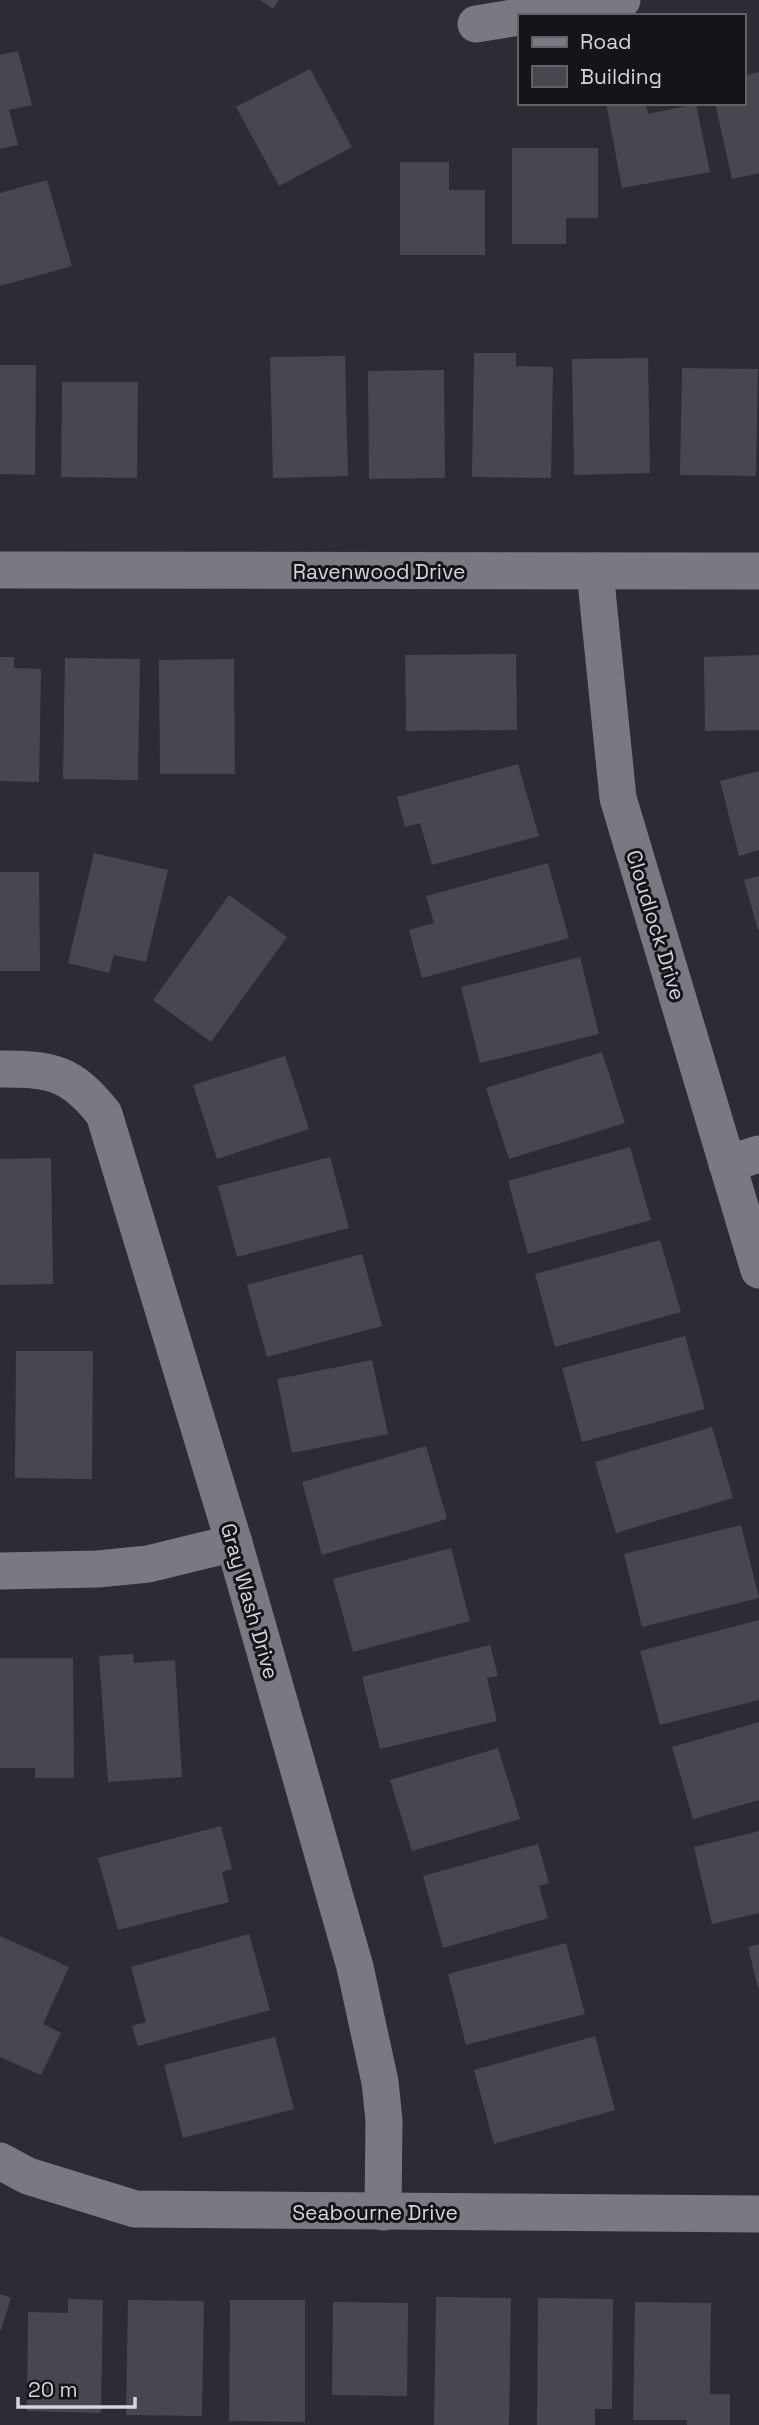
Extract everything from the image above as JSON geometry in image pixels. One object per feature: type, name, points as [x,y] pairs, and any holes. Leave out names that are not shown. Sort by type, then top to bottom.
[{"type":"street","points":[[539,14],[622,0]]},
{"type":"street","points":[[476,24],[518,17]]},
{"type":"street","name":"Ravenwood Drive","points":[[0,570],[759,571]]},
{"type":"street","name":"Cloudlock Drive","points":[[595,571],[618,798],[743,1159],[759,1270]]},
{"type":"street","name":"Gray Wash Drive","points":[[0,1069],[55,1073],[73,1081],[89,1094],[104,1114],[234,1544],[355,1967],[380,2082],[384,2120],[383,2212]]},
{"type":"street","points":[[0,1572],[123,1567],[148,1564],[234,1544]]},
{"type":"street","name":"Seabourne Drive","points":[[0,2161],[28,2176],[135,2209],[759,2214]]},
{"type":"building","points":[[260,0],[279,0],[273,9]]},
{"type":"building","points":[[18,51],[32,105],[9,110],[18,145],[0,149],[0,55]]},
{"type":"building","points":[[310,69],[352,147],[279,186],[236,107]]},
{"type":"building","points":[[759,72],[759,173],[732,179],[715,105],[745,105],[745,76]]},
{"type":"building","points":[[606,105],[646,105],[648,114],[696,105],[710,172],[622,188]]},
{"type":"building","points":[[512,148],[598,148],[598,218],[566,218],[566,244],[512,244]]},
{"type":"building","points":[[400,162],[449,162],[449,190],[485,190],[485,255],[400,255]]},
{"type":"building","points":[[47,180],[72,266],[0,286],[0,193]]},
{"type":"building","points":[[474,353],[516,353],[516,366],[553,367],[551,478],[472,477]]},
{"type":"building","points":[[345,356],[348,476],[273,478],[270,357]]},
{"type":"building","points":[[648,358],[650,473],[574,475],[572,359]]},
{"type":"building","points":[[0,365],[36,365],[35,475],[0,474]]},
{"type":"building","points":[[682,368],[758,369],[756,476],[680,475]]},
{"type":"building","points":[[444,370],[445,478],[369,479],[368,371]]},
{"type":"building","points":[[62,382],[138,382],[137,478],[61,477]]},
{"type":"building","points":[[516,654],[517,730],[406,731],[405,655]]},
{"type":"building","points":[[759,655],[759,730],[705,731],[704,657]]},
{"type":"building","points":[[0,657],[14,657],[14,668],[41,669],[39,782],[0,781]]},
{"type":"building","points":[[65,658],[140,659],[138,780],[63,779]]},
{"type":"building","points":[[234,659],[235,774],[160,774],[159,660]]},
{"type":"building","points":[[518,764],[539,836],[432,865],[420,823],[405,827],[397,797]]},
{"type":"building","points":[[759,771],[759,850],[739,856],[720,781]]},
{"type":"building","points":[[94,853],[168,870],[146,962],[114,955],[109,973],[68,963]]},
{"type":"building","points":[[548,863],[569,938],[422,978],[409,930],[434,923],[426,896]]},
{"type":"building","points":[[0,872],[39,872],[40,971],[0,971]]},
{"type":"building","points":[[759,876],[759,930],[758,930],[744,880]]},
{"type":"building","points":[[229,895],[287,937],[211,1042],[153,1000]]},
{"type":"building","points":[[580,957],[599,1034],[480,1063],[461,987]]},
{"type":"building","points":[[602,1052],[625,1123],[509,1159],[486,1088]]},
{"type":"building","points":[[285,1056],[309,1129],[217,1159],[193,1085]]},
{"type":"building","points":[[630,1147],[651,1220],[528,1254],[508,1181]]},
{"type":"building","points":[[330,1157],[349,1228],[237,1257],[218,1186]]},
{"type":"building","points":[[51,1158],[53,1284],[0,1285],[0,1159]]},
{"type":"building","points":[[660,1240],[681,1312],[555,1347],[535,1274]]},
{"type":"building","points":[[362,1254],[382,1326],[267,1357],[247,1285]]},
{"type":"building","points":[[685,1336],[705,1409],[582,1442],[562,1368]]},
{"type":"building","points":[[16,1351],[93,1351],[92,1479],[15,1478]]},
{"type":"building","points":[[372,1360],[388,1434],[292,1453],[277,1379]]},
{"type":"building","points":[[712,1427],[733,1498],[616,1533],[595,1462]]},
{"type":"building","points":[[426,1446],[447,1519],[322,1555],[302,1482]]},
{"type":"building","points":[[741,1525],[759,1598],[642,1627],[624,1554]]},
{"type":"building","points":[[451,1548],[470,1621],[353,1652],[333,1579]]},
{"type":"building","points":[[759,1620],[759,1700],[660,1725],[640,1651]]},
{"type":"building","points":[[490,1645],[498,1676],[487,1678],[497,1721],[380,1749],[362,1677]]},
{"type":"building","points":[[133,1654],[134,1663],[175,1660],[182,1777],[108,1782],[99,1656]]},
{"type":"building","points":[[0,1658],[73,1658],[74,1778],[35,1778],[35,1768],[0,1768]]},
{"type":"building","points":[[759,1722],[759,1800],[693,1819],[672,1747]]},
{"type":"building","points":[[498,1748],[520,1819],[412,1851],[390,1780]]},
{"type":"building","points":[[221,1826],[232,1869],[222,1872],[229,1902],[118,1930],[98,1858]]},
{"type":"building","points":[[759,1831],[759,1913],[712,1924],[694,1847]]},
{"type":"building","points":[[538,1844],[549,1883],[539,1886],[548,1918],[443,1948],[423,1876]]},
{"type":"building","points":[[249,1934],[270,2010],[138,2046],[132,2026],[146,2022],[131,1967]]},
{"type":"building","points":[[0,1936],[69,1967],[43,2024],[61,2033],[41,2075],[0,2057]]},
{"type":"building","points":[[566,1943],[585,2014],[466,2045],[448,1974]]},
{"type":"building","points":[[759,1944],[759,1987],[758,1988],[748,1947]]},
{"type":"building","points":[[595,2036],[615,2110],[494,2144],[474,2070]]},
{"type":"building","points":[[275,2037],[294,2109],[183,2138],[164,2065]]},
{"type":"building","points":[[0,2294],[11,2298],[1,2330],[0,2330]]},
{"type":"building","points":[[436,2297],[511,2298],[509,2425],[434,2425]]},
{"type":"building","points":[[538,2298],[613,2299],[612,2409],[595,2409],[595,2425],[537,2425]]},
{"type":"building","points":[[68,2299],[103,2300],[101,2413],[27,2411],[28,2312],[68,2313]]},
{"type":"building","points":[[128,2300],[204,2301],[202,2416],[126,2415]]},
{"type":"building","points":[[230,2300],[305,2300],[305,2422],[229,2421]]},
{"type":"building","points":[[333,2302],[408,2303],[407,2396],[332,2395]]},
{"type":"building","points":[[635,2302],[711,2303],[710,2394],[730,2394],[730,2425],[687,2425],[687,2420],[633,2420]]}]
